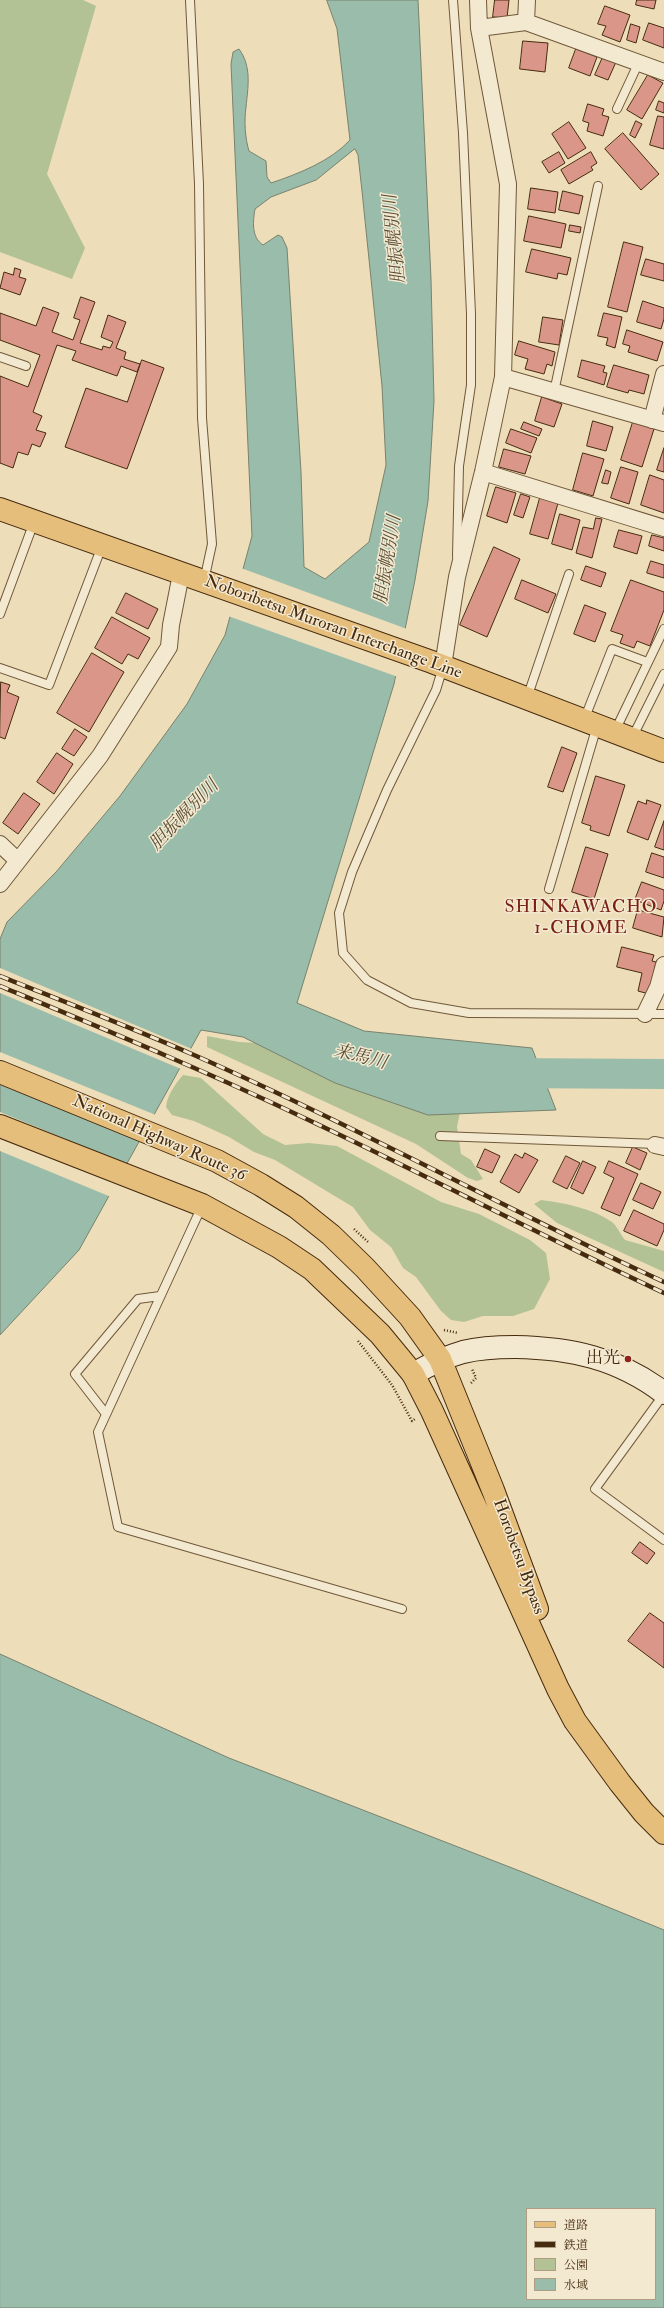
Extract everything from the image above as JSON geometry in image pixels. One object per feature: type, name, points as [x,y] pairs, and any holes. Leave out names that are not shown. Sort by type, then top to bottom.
[{"type":"main road","name":"Noboribetsu Muroran Interchange Line","points":[[0,509],[208,584],[438,664],[664,751]]},
{"type":"main road","name":"National Highway Route 36","points":[[0,1072],[150,1132],[217,1161],[261,1185],[296,1207],[331,1235],[365,1268],[410,1317],[440,1359]]},
{"type":"main road","points":[[0,1126],[202,1205],[247,1228],[312,1269],[353,1306],[413,1374],[440,1359],[464,1352],[499,1347],[545,1348],[577,1352],[607,1362],[648,1381],[664,1394]]},
{"type":"main road","name":"Horobetsu Bypass","points":[[440,1359],[490,1482],[535,1604],[599,1753]]},
{"type":"main road","name":"Horobetsu Bypass","points":[[413,1374],[432,1411],[558,1689],[575,1721],[644,1814],[664,1833]]},
{"type":"street","points":[[438,664],[457,577],[484,472],[503,377],[508,184],[478,28],[478,0]]},
{"type":"street","points":[[526,22],[528,0]]},
{"type":"street","points":[[478,28],[526,22],[638,64],[664,72]]},
{"type":"street","points":[[503,377],[658,421],[664,374]]},
{"type":"street","points":[[484,472],[664,528]]},
{"type":"street","points":[[0,884],[100,756],[169,647],[171,625],[181,574]]},
{"type":"street","points":[[0,844],[18,861]]},
{"type":"street","points":[[645,1014],[658,987],[664,965]]},
{"type":"lane","points":[[190,0],[199,184],[202,418],[212,544],[208,584]]},
{"type":"lane","points":[[453,0],[463,132],[471,330],[471,384],[460,466],[457,577]]},
{"type":"lane","points":[[617,109],[638,64]]},
{"type":"lane","points":[[554,392],[598,186]]},
{"type":"lane","points":[[0,357],[26,366]]},
{"type":"lane","points":[[0,614],[34,521]]},
{"type":"lane","points":[[0,668],[49,685],[102,546]]},
{"type":"lane","points":[[527,698],[570,574]]},
{"type":"lane","points":[[549,889],[607,729],[647,662],[664,629]]},
{"type":"lane","points":[[607,729],[612,649],[647,662]]},
{"type":"lane","points":[[438,664],[436,690],[387,790],[352,872],[339,913],[343,952],[367,980],[411,1003],[469,1013],[664,1014]]},
{"type":"lane","points":[[607,729],[664,674]]},
{"type":"lane","points":[[440,1136],[661,1144]]},
{"type":"lane","points":[[202,1205],[98,1432],[118,1527],[402,1609]]},
{"type":"lane","points":[[106,1414],[75,1374],[138,1299],[160,1296]]},
{"type":"lane","points":[[664,1394],[595,1489],[664,1540]]},
{"type":"green space","points":[[0,0],[83,0],[96,6],[47,174],[85,248],[72,279],[0,252]]},
{"type":"green space","points":[[207,1036],[239,1042],[275,1044],[461,1107],[457,1127],[461,1154],[471,1160],[483,1179],[477,1181],[468,1178],[416,1144],[207,1047]]},
{"type":"green space","points":[[183,1075],[201,1078],[263,1134],[285,1145],[309,1143],[337,1146],[441,1202],[479,1214],[530,1240],[546,1253],[550,1279],[534,1309],[513,1316],[483,1316],[464,1322],[451,1320],[441,1311],[416,1277],[403,1268],[391,1247],[370,1230],[353,1207],[275,1160],[254,1152],[229,1137],[194,1121],[172,1115],[166,1107],[168,1099],[177,1082]]},
{"type":"green space","points":[[541,1200],[568,1205],[596,1213],[612,1222],[625,1240],[664,1251],[664,1272],[557,1223],[534,1204]]},
{"type":"water","name":"胆振幌別川","points":[[327,0],[418,0],[431,279],[434,401],[428,501],[415,580],[394,684],[297,1003],[364,1031],[532,1048],[556,1110],[428,1115],[335,1083],[243,1037],[201,1030],[79,1250],[0,1335],[0,939],[7,922],[56,872],[120,796],[187,704],[225,635],[252,536],[231,64],[233,52],[239,49],[246,63],[248,85],[245,124],[249,151],[266,161],[267,177],[271,183],[314,166],[342,148],[350,140],[337,29]],"holes":[[[355,149],[358,155],[382,386],[386,465],[369,542],[325,579],[304,567],[301,472],[287,248],[282,237],[278,235],[263,245],[259,242],[256,238],[254,219],[255,209],[271,197],[316,180]]]},
{"type":"water","points":[[0,1654],[229,1758],[525,1873],[664,1930],[664,2308],[0,2308]]},
{"type":"pier","points":[[241,568],[407,629],[398,677],[228,616]]},
{"type":"pier","points":[[0,968],[192,1049],[181,1069],[0,993]]},
{"type":"pier","points":[[0,1052],[156,1115],[142,1141],[0,1085]]},
{"type":"pier","points":[[0,1112],[129,1165],[111,1197],[0,1151]]},
{"type":"building","points":[[495,0],[509,0],[507,18],[493,17]]},
{"type":"building","points":[[637,0],[656,0],[654,9],[636,5]]},
{"type":"building","points":[[605,6],[630,15],[620,42],[602,35],[606,26],[598,24]]},
{"type":"building","points":[[649,23],[664,28],[664,48],[643,40]]},
{"type":"building","points":[[631,24],[640,27],[636,43],[627,40]]},
{"type":"building","points":[[523,41],[548,43],[545,72],[520,69]]},
{"type":"building","points":[[576,49],[597,57],[590,76],[569,68]]},
{"type":"building","points":[[603,57],[616,62],[608,80],[595,75]]},
{"type":"building","points":[[648,75],[663,83],[642,119],[627,110]]},
{"type":"building","points":[[659,101],[664,103],[664,113],[656,110]]},
{"type":"building","points":[[588,104],[604,109],[602,115],[609,117],[603,136],[587,131],[589,123],[583,121]]},
{"type":"building","points":[[658,116],[664,117],[664,149],[650,145]]},
{"type":"building","points":[[636,121],[642,124],[635,138],[630,135]]},
{"type":"building","points":[[569,122],[586,148],[568,159],[552,134]]},
{"type":"building","points":[[623,133],[659,174],[641,190],[605,149]]},
{"type":"building","points":[[559,152],[565,163],[549,173],[542,162]]},
{"type":"building","points":[[591,152],[597,163],[591,167],[593,170],[569,184],[561,170]]},
{"type":"building","points":[[531,188],[558,192],[555,213],[528,209]]},
{"type":"building","points":[[563,191],[583,196],[579,214],[559,210]]},
{"type":"building","points":[[529,216],[566,224],[561,248],[524,241]]},
{"type":"building","points":[[570,225],[581,227],[580,233],[569,231]]},
{"type":"building","points":[[624,242],[643,247],[627,312],[608,307]]},
{"type":"building","points":[[532,249],[571,258],[567,275],[558,273],[557,279],[526,272]]},
{"type":"building","points":[[646,259],[664,264],[664,281],[641,275]]},
{"type":"building","points":[[15,268],[21,270],[19,277],[26,279],[20,295],[0,288],[4,272],[13,275]]},
{"type":"building","points":[[81,297],[95,302],[80,343],[102,350],[103,346],[110,348],[113,342],[101,337],[108,315],[126,322],[116,348],[126,352],[124,359],[140,364],[137,372],[121,366],[117,376],[72,360],[76,351],[57,345],[33,412],[42,416],[36,430],[46,433],[40,447],[32,444],[28,455],[18,452],[13,468],[0,463],[0,376],[28,387],[40,355],[0,340],[0,313],[36,326],[43,307],[59,313],[52,332],[73,340],[80,320],[74,318]]},
{"type":"building","points":[[643,301],[664,308],[664,319],[661,329],[637,322]]},
{"type":"building","points":[[604,313],[622,317],[615,348],[606,345],[608,338],[598,336]]},
{"type":"building","points":[[543,317],[563,320],[559,345],[539,342]]},
{"type":"building","points":[[627,330],[663,342],[657,361],[628,352],[630,346],[623,344]]},
{"type":"building","points":[[519,341],[555,352],[552,366],[547,364],[544,374],[525,369],[528,359],[515,355]]},
{"type":"building","points":[[142,360],[164,368],[127,469],[65,447],[86,388],[127,402]]},
{"type":"building","points":[[582,360],[605,366],[603,372],[607,373],[604,385],[578,377]]},
{"type":"building","points":[[614,365],[649,375],[644,394],[629,390],[628,393],[607,387]]},
{"type":"building","points":[[542,397],[562,404],[554,427],[535,421]]},
{"type":"building","points":[[593,421],[613,427],[606,451],[587,446]]},
{"type":"building","points":[[524,422],[542,429],[539,436],[521,429]]},
{"type":"building","points":[[633,422],[654,429],[642,467],[621,460]]},
{"type":"building","points":[[511,429],[537,438],[531,453],[506,443]]},
{"type":"building","points":[[664,448],[664,472],[657,470]]},
{"type":"building","points":[[504,449],[531,456],[525,474],[499,467]]},
{"type":"building","points":[[583,453],[604,459],[593,496],[573,490]]},
{"type":"building","points":[[621,467],[638,472],[629,504],[611,498]]},
{"type":"building","points":[[606,470],[611,472],[608,484],[602,483]]},
{"type":"building","points":[[650,475],[664,480],[664,513],[641,505]]},
{"type":"building","points":[[496,487],[516,493],[507,523],[487,516]]},
{"type":"building","points":[[521,494],[530,497],[523,518],[514,515]]},
{"type":"building","points":[[540,498],[558,503],[548,539],[530,534]]},
{"type":"building","points":[[560,514],[580,520],[572,550],[552,544]]},
{"type":"building","points":[[596,518],[602,519],[592,558],[576,553],[583,527],[593,529]]},
{"type":"building","points":[[619,530],[642,536],[637,554],[614,547]]},
{"type":"building","points":[[652,535],[664,538],[664,551],[649,546]]},
{"type":"building","points":[[494,547],[520,559],[487,637],[460,625]]},
{"type":"building","points":[[651,561],[664,565],[664,578],[647,573]]},
{"type":"building","points":[[586,566],[606,573],[601,587],[581,580]]},
{"type":"building","points":[[522,580],[556,594],[548,613],[515,599]]},
{"type":"building","points":[[631,580],[664,592],[664,610],[650,646],[637,641],[634,648],[620,643],[623,635],[611,631]]},
{"type":"building","points":[[126,593],[158,609],[148,629],[116,613]]},
{"type":"building","points":[[585,605],[606,613],[595,642],[574,634]]},
{"type":"building","points":[[112,617],[150,638],[138,659],[128,654],[122,664],[95,648]]},
{"type":"building","points":[[92,653],[124,672],[89,732],[57,713]]},
{"type":"building","points":[[1,682],[10,685],[7,692],[19,697],[5,739],[0,737]]},
{"type":"building","points":[[75,729],[87,737],[74,756],[62,749]]},
{"type":"building","points":[[562,747],[577,753],[563,792],[548,787]]},
{"type":"building","points":[[57,753],[73,764],[54,794],[37,782]]},
{"type":"building","points":[[596,776],[625,785],[609,836],[590,830],[591,826],[582,823]]},
{"type":"building","points":[[24,793],[40,804],[18,834],[3,823]]},
{"type":"building","points":[[647,800],[661,805],[648,840],[627,832],[638,801],[646,804]]},
{"type":"building","points":[[664,821],[664,850],[655,847]]},
{"type":"building","points":[[586,847],[608,854],[594,899],[572,892]]},
{"type":"building","points":[[652,853],[664,857],[664,878],[646,872]]},
{"type":"building","points":[[642,882],[664,890],[664,901],[661,910],[635,900]]},
{"type":"building","points":[[638,910],[664,917],[662,937],[633,928]]},
{"type":"building","points":[[622,947],[654,955],[652,961],[656,962],[649,994],[638,991],[642,973],[617,967]]},
{"type":"building","points":[[633,1147],[647,1153],[640,1170],[626,1163]]},
{"type":"building","points":[[485,1149],[500,1156],[492,1173],[477,1167]]},
{"type":"building","points":[[525,1153],[538,1160],[519,1193],[500,1182],[515,1154],[522,1158]]},
{"type":"building","points":[[566,1156],[580,1163],[567,1189],[553,1182]]},
{"type":"building","points":[[583,1161],[596,1167],[583,1194],[571,1188]]},
{"type":"building","points":[[609,1161],[638,1174],[620,1216],[601,1208],[614,1178],[604,1173]]},
{"type":"building","points":[[641,1183],[661,1192],[653,1209],[633,1200]]},
{"type":"building","points":[[634,1210],[664,1224],[664,1230],[657,1246],[624,1231]]},
{"type":"building","points":[[640,1542],[655,1553],[647,1564],[632,1553]]},
{"type":"building","points":[[650,1613],[664,1623],[664,1668],[628,1641]]},
{"type":"waterway","name":"来馬川","points":[[500,1073],[664,1074]]},
{"type":"railway","points":[[0,976],[146,1034],[253,1082],[371,1138],[546,1226],[664,1282]]},
{"type":"railway","points":[[0,986],[159,1053],[278,1106],[664,1293]]},
{"type":"place","name":"出光","points":[[628,1359]]},
{"type":"district","name":"SHINKAWACHO 1-CHOME","points":[[581,918]]}]
